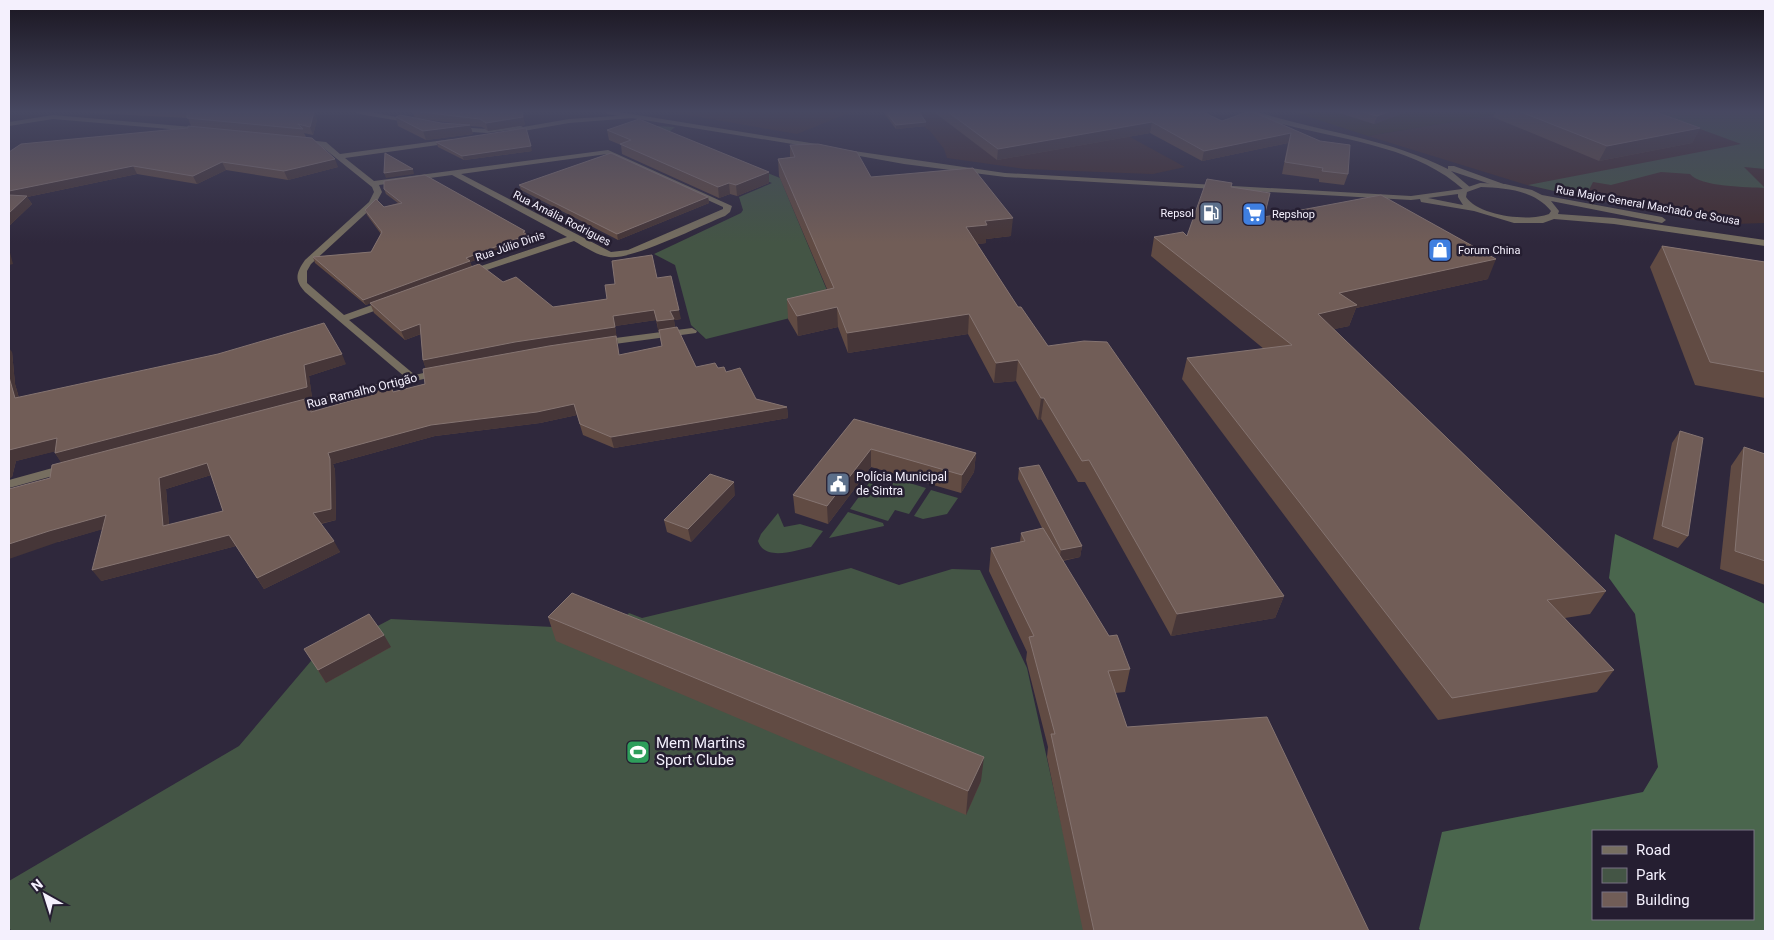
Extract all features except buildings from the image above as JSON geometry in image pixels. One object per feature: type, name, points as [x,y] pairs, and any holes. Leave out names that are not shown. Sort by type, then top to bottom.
[{"type":"street","points":[[338,157],[346,156]]},
{"type":"street","name":"Rua Amália Rodrigues","points":[[372,184],[579,156]]},
{"type":"street","name":"Rua Amália Rodrigues","points":[[453,173],[603,253],[620,255],[722,214],[727,210],[728,206],[617,156]]},
{"type":"street","points":[[869,156],[904,162],[1046,179],[1411,198],[1465,190],[1480,185],[1505,186]]},
{"type":"street","points":[[1409,156],[1505,186]]},
{"type":"street","points":[[338,157],[372,184],[378,192],[376,199],[308,262],[301,274],[302,283],[305,288],[412,378]]},
{"type":"street","points":[[1422,160],[1450,172],[1462,181],[1465,190],[1462,196],[1466,203],[1475,209]]},
{"type":"street","name":"Rua Major General Machado de Sousa","points":[[1505,186],[1561,202],[1762,239]]},
{"type":"street","points":[[1537,195],[1552,205],[1555,211],[1553,216]]},
{"type":"street","name":"Rua Major General Machado de Sousa","points":[[1411,198],[1475,209],[1514,220],[1543,220],[1553,216],[1614,221],[1762,239]]},
{"type":"street","name":"Rua Júlio Dinis","points":[[463,275],[574,238]]},
{"type":"street","points":[[342,319],[398,299]]},
{"type":"street","points":[[590,345],[692,330]]},
{"type":"street","name":"Rua Ramalho Ortigão","points":[[290,408],[449,370]]},
{"type":"street","points":[[9,484],[84,464]]},
{"type":"shaded area","points":[[946,156],[1165,156],[1185,167],[1153,174],[1125,173],[1025,169],[947,158]]},
{"type":"shaded area","points":[[1432,156],[1765,156],[1765,223],[1734,224],[1688,219],[1527,185]]},
{"type":"green space","points":[[706,156],[725,156],[780,178],[834,307],[706,339],[691,325],[675,265],[654,254],[741,213],[743,210],[739,197],[772,183]]},
{"type":"green space","points":[[1679,156],[1765,156],[1765,169],[1744,167],[1765,188],[1714,184],[1704,182],[1690,174],[1661,172],[1611,185],[1593,182],[1585,198],[1528,185]]},
{"type":"green space","points":[[896,479],[926,488],[909,514],[895,510],[888,521],[850,509],[869,483],[889,489]]},
{"type":"green space","points":[[931,490],[958,498],[947,514],[923,519],[914,516]]},
{"type":"green space","points":[[848,512],[883,523],[884,526],[829,538]]},
{"type":"green space","points":[[778,513],[784,527],[800,524],[823,531],[811,547],[781,553],[767,551],[758,541],[761,534]]},
{"type":"green space","points":[[1615,534],[1765,604],[1765,931],[1421,931],[1419,929],[1442,832],[1643,792],[1658,767],[1635,614],[1609,578]]},
{"type":"green space","name":"Mem Martins Sport Clube","points":[[851,568],[899,585],[952,569],[980,570],[1027,668],[1085,931],[12,931],[9,928],[9,881],[239,746],[311,661],[391,619],[613,630],[629,613],[642,618]]},
{"type":"place","name":"Repsol","points":[[1211,213]]},
{"type":"place","name":"Repshop","points":[[1254,214]]},
{"type":"place","name":"Forum China","points":[[1440,250]]},
{"type":"place","name":"Polícia Municipal de Sintra","points":[[838,484]]},
{"type":"place","name":"Mem Martins Sport Clube","points":[[638,752]]}]
